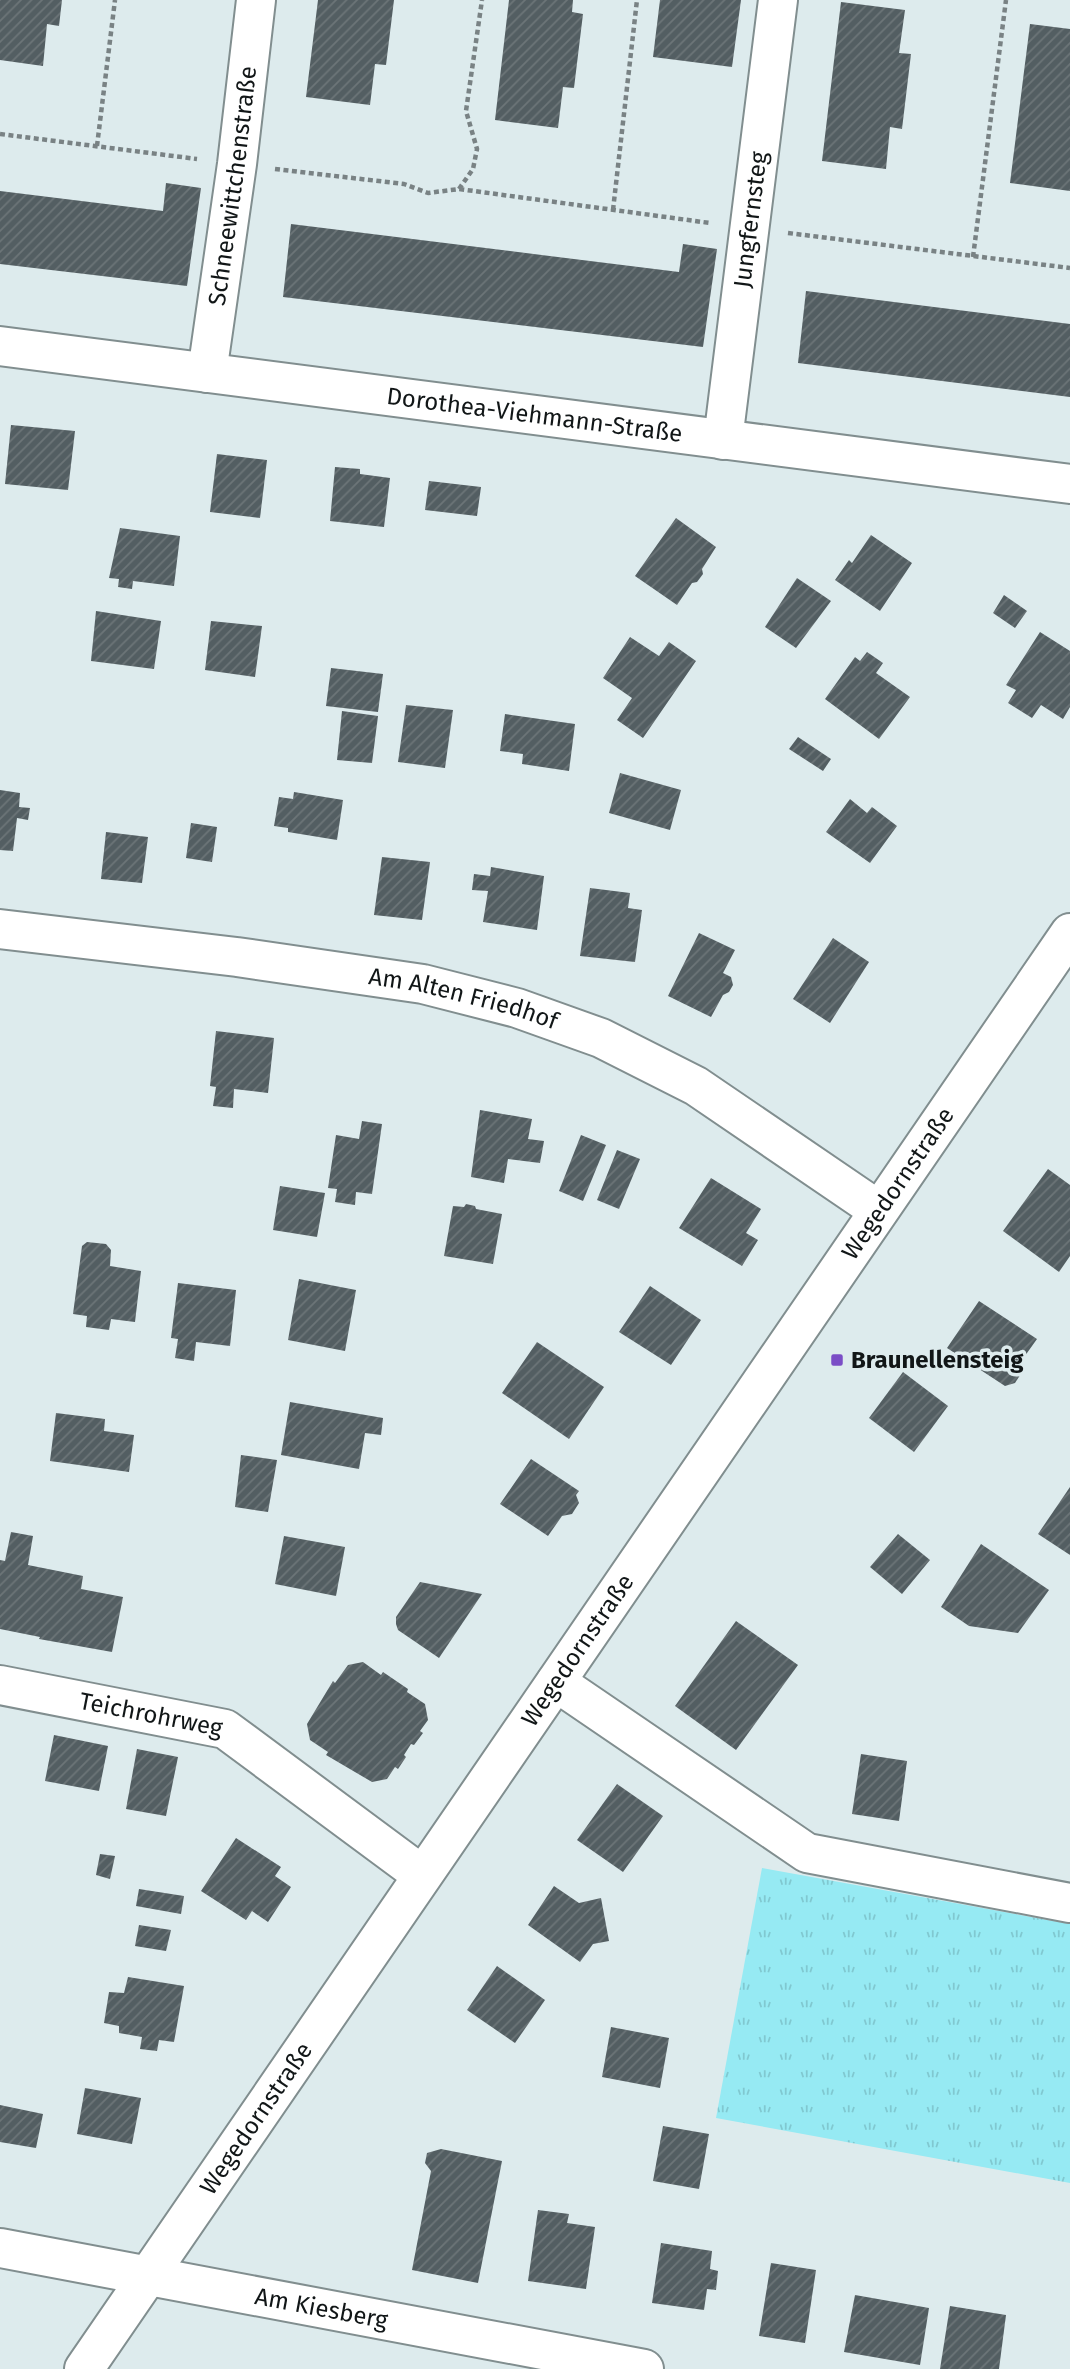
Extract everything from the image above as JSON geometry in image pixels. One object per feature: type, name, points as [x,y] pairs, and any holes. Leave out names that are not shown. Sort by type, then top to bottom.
[{"type":"street","name":"Schneewittchenstraße","points":[[207,373],[237,164],[256,0]]},
{"type":"street","name":"Jungfernsteg","points":[[723,440],[778,0]]},
{"type":"street","name":"Dorothea-Viehmann-Straße","points":[[0,346],[1070,484]]},
{"type":"street","name":"Am Alten Friedhof","points":[[0,929],[237,957],[423,984],[517,1008],[601,1038],[696,1086],[878,1210]]},
{"type":"street","name":"Wegedornstraße","points":[[84,2369],[1070,933]]},
{"type":"street","points":[[556,1682],[807,1853],[1070,1903]]},
{"type":"street","name":"Teichrohrweg","points":[[0,1685],[225,1728],[422,1875]]},
{"type":"street","name":"Am Kiesberg","points":[[0,2248],[644,2369]]},
{"type":"path","points":[[97,146],[115,0]]},
{"type":"path","points":[[459,190],[473,169],[477,149],[466,111],[482,0]]},
{"type":"path","points":[[613,210],[637,0]]},
{"type":"path","points":[[973,257],[1006,0]]},
{"type":"path","points":[[0,134],[404,184],[428,193],[459,190],[1070,268]]},
{"type":"green space","points":[[762,1868],[1070,1924],[1070,2183],[716,2118]]},
{"type":"building","points":[[0,0],[62,0],[59,26],[47,24],[43,66],[0,60]]},
{"type":"building","points":[[318,0],[394,0],[386,65],[375,64],[370,105],[306,97]]},
{"type":"building","points":[[509,0],[573,0],[572,12],[583,14],[574,88],[563,87],[558,128],[495,120]]},
{"type":"building","points":[[660,0],[741,0],[732,67],[653,57]]},
{"type":"building","points":[[841,2],[905,10],[899,53],[911,54],[902,129],[890,127],[886,169],[822,161]]},
{"type":"building","points":[[1030,24],[1070,29],[1070,191],[1010,183]]},
{"type":"building","points":[[166,183],[201,188],[187,286],[0,264],[0,191],[163,211]]},
{"type":"building","points":[[291,224],[679,272],[683,244],[717,249],[703,347],[283,297]]},
{"type":"building","points":[[806,291],[1070,324],[1070,397],[798,363]]},
{"type":"building","points":[[11,425],[75,431],[68,490],[5,484]]},
{"type":"building","points":[[217,454],[267,460],[260,518],[210,512]]},
{"type":"building","points":[[335,467],[360,469],[360,474],[390,478],[384,527],[330,521]]},
{"type":"building","points":[[429,481],[481,487],[477,516],[425,510]]},
{"type":"building","points":[[676,518],[716,547],[702,569],[703,574],[697,582],[692,583],[677,605],[635,576]]},
{"type":"building","points":[[120,528],[180,536],[174,586],[133,581],[132,589],[118,587],[119,579],[109,578]]},
{"type":"building","points":[[871,535],[912,563],[880,611],[835,580],[849,560],[852,563]]},
{"type":"building","points":[[797,578],[831,601],[796,648],[765,627]]},
{"type":"building","points":[[1004,595],[1027,611],[1015,628],[993,613]]},
{"type":"building","points":[[96,611],[161,621],[154,669],[91,661]]},
{"type":"building","points":[[211,621],[262,626],[255,677],[205,670]]},
{"type":"building","points":[[1040,632],[1070,651],[1070,707],[1063,719],[1041,705],[1032,718],[1008,703],[1016,690],[1006,685]]},
{"type":"building","points":[[630,637],[659,656],[669,642],[696,661],[643,738],[617,720],[632,698],[603,678]]},
{"type":"building","points":[[867,652],[883,663],[876,673],[910,697],[879,739],[825,699],[855,657],[860,661]]},
{"type":"building","points":[[331,668],[383,674],[378,712],[326,706]]},
{"type":"building","points":[[406,705],[453,710],[445,768],[398,762]]},
{"type":"building","points":[[342,711],[378,716],[372,763],[337,760]]},
{"type":"building","points":[[505,714],[575,724],[569,771],[522,764],[523,754],[500,751]]},
{"type":"building","points":[[798,737],[831,759],[823,771],[789,749]]},
{"type":"building","points":[[620,773],[681,790],[670,830],[609,813]]},
{"type":"building","points":[[0,790],[20,793],[19,807],[30,808],[28,820],[17,818],[13,851],[0,850]]},
{"type":"building","points":[[294,792],[343,800],[337,840],[288,832],[288,828],[274,826],[279,797],[293,799]]},
{"type":"building","points":[[850,799],[867,813],[872,807],[897,826],[870,863],[826,832]]},
{"type":"building","points":[[191,823],[217,827],[212,862],[186,858]]},
{"type":"building","points":[[106,832],[148,837],[142,883],[101,879]]},
{"type":"building","points":[[382,857],[430,862],[422,920],[374,915]]},
{"type":"building","points":[[491,867],[544,876],[537,930],[483,922],[488,891],[472,890],[474,874],[490,876]]},
{"type":"building","points":[[590,888],[630,893],[628,908],[642,910],[635,962],[580,956]]},
{"type":"building","points":[[699,933],[735,950],[723,973],[731,977],[733,985],[729,992],[723,995],[711,1017],[668,996]]},
{"type":"building","points":[[833,938],[869,962],[830,1023],[793,999]]},
{"type":"building","points":[[216,1031],[274,1038],[268,1093],[234,1089],[233,1108],[213,1106],[216,1087],[210,1086]]},
{"type":"building","points":[[480,1110],[532,1119],[528,1139],[544,1141],[540,1163],[508,1159],[504,1183],[471,1177]]},
{"type":"building","points":[[362,1121],[382,1124],[372,1194],[356,1192],[355,1205],[335,1202],[337,1189],[328,1188],[336,1135],[359,1139]]},
{"type":"building","points":[[581,1135],[606,1145],[583,1201],[559,1191]]},
{"type":"building","points":[[617,1150],[640,1159],[619,1209],[597,1200]]},
{"type":"building","points":[[1048,1169],[1070,1185],[1070,1256],[1059,1272],[1003,1231]]},
{"type":"building","points":[[711,1178],[761,1209],[746,1233],[758,1240],[742,1266],[679,1228]]},
{"type":"building","points":[[280,1186],[325,1193],[317,1237],[273,1230]]},
{"type":"building","points":[[466,1204],[475,1206],[476,1209],[502,1214],[493,1264],[444,1256],[453,1206],[464,1207]]},
{"type":"building","points":[[87,1242],[106,1244],[111,1250],[110,1266],[141,1271],[135,1322],[111,1319],[109,1330],[86,1327],[87,1316],[73,1314],[82,1246]]},
{"type":"building","points":[[299,1279],[356,1290],[345,1351],[288,1340]]},
{"type":"building","points":[[178,1283],[236,1290],[230,1346],[196,1342],[194,1361],[175,1358],[178,1339],[171,1338]]},
{"type":"building","points":[[650,1286],[701,1320],[671,1365],[619,1332]]},
{"type":"building","points":[[979,1301],[1037,1339],[1022,1360],[1024,1369],[1015,1383],[1005,1386],[947,1348]]},
{"type":"building","points":[[537,1342],[604,1387],[569,1439],[502,1393]]},
{"type":"building","points":[[903,1372],[948,1406],[914,1452],[869,1418]]},
{"type":"building","points":[[290,1402],[383,1418],[381,1435],[365,1433],[359,1469],[281,1455]]},
{"type":"building","points":[[56,1413],[105,1419],[104,1431],[134,1435],[129,1472],[50,1461]]},
{"type":"building","points":[[241,1455],[277,1460],[268,1512],[235,1507]]},
{"type":"building","points":[[531,1459],[579,1491],[576,1495],[579,1503],[572,1514],[562,1516],[548,1536],[500,1504]]},
{"type":"building","points":[[1070,1487],[1070,1555],[1038,1534]]},
{"type":"building","points":[[11,1532],[33,1536],[28,1565],[83,1576],[81,1589],[123,1597],[112,1652],[0,1629],[0,1560],[5,1561]]},
{"type":"building","points":[[898,1534],[930,1560],[902,1594],[870,1567]]},
{"type":"building","points":[[284,1536],[345,1547],[336,1596],[275,1584]]},
{"type":"building","points":[[981,1544],[1049,1590],[1018,1633],[969,1626],[941,1607]]},
{"type":"building","points":[[420,1582],[482,1594],[439,1658],[398,1630],[396,1624],[396,1617]]},
{"type":"building","points":[[736,1621],[798,1665],[736,1750],[675,1706]]},
{"type":"building","points":[[363,1662],[381,1675],[383,1672],[425,1704],[428,1720],[420,1731],[423,1733],[414,1745],[411,1744],[398,1769],[395,1767],[387,1779],[372,1782],[326,1755],[328,1752],[310,1740],[307,1724],[333,1681],[335,1683],[348,1665]]},
{"type":"building","points":[[54,1735],[108,1746],[99,1791],[45,1781]]},
{"type":"building","points":[[137,1749],[178,1757],[166,1816],[126,1809]]},
{"type":"building","points":[[861,1754],[907,1761],[899,1821],[852,1814]]},
{"type":"building","points":[[617,1784],[663,1816],[623,1872],[577,1840]]},
{"type":"building","points":[[236,1838],[281,1867],[275,1876],[291,1887],[268,1922],[252,1911],[246,1920],[201,1891]]},
{"type":"building","points":[[100,1854],[115,1856],[110,1879],[96,1875]]},
{"type":"building","points":[[554,1886],[579,1903],[601,1898],[609,1941],[593,1944],[580,1962],[528,1925]]},
{"type":"building","points":[[139,1889],[184,1896],[181,1914],[136,1906]]},
{"type":"building","points":[[139,1925],[171,1930],[166,1951],[135,1946]]},
{"type":"building","points":[[497,1966],[545,2000],[515,2043],[467,2010]]},
{"type":"building","points":[[128,1977],[184,1986],[174,2042],[159,2040],[157,2051],[140,2049],[142,2037],[119,2033],[119,2026],[104,2023],[109,1992],[124,1993]]},
{"type":"building","points":[[611,2027],[669,2038],[660,2088],[602,2077]]},
{"type":"building","points":[[85,2088],[141,2098],[132,2144],[77,2134]]},
{"type":"building","points":[[0,2105],[43,2114],[36,2148],[0,2142]]},
{"type":"building","points":[[663,2126],[709,2134],[699,2189],[653,2181]]},
{"type":"building","points":[[441,2149],[502,2161],[478,2283],[412,2270],[431,2171],[425,2163],[427,2153]]},
{"type":"building","points":[[538,2210],[569,2214],[567,2223],[595,2227],[586,2289],[528,2281]]},
{"type":"building","points":[[661,2243],[712,2251],[710,2269],[718,2271],[716,2290],[707,2289],[704,2310],[652,2303]]},
{"type":"building","points":[[771,2263],[816,2270],[805,2343],[759,2336]]},
{"type":"building","points":[[855,2295],[929,2308],[920,2365],[844,2352]]},
{"type":"building","points":[[950,2306],[1006,2315],[999,2369],[940,2369]]},
{"type":"place","name":"Braunellensteig","points":[[837,1360]]}]
